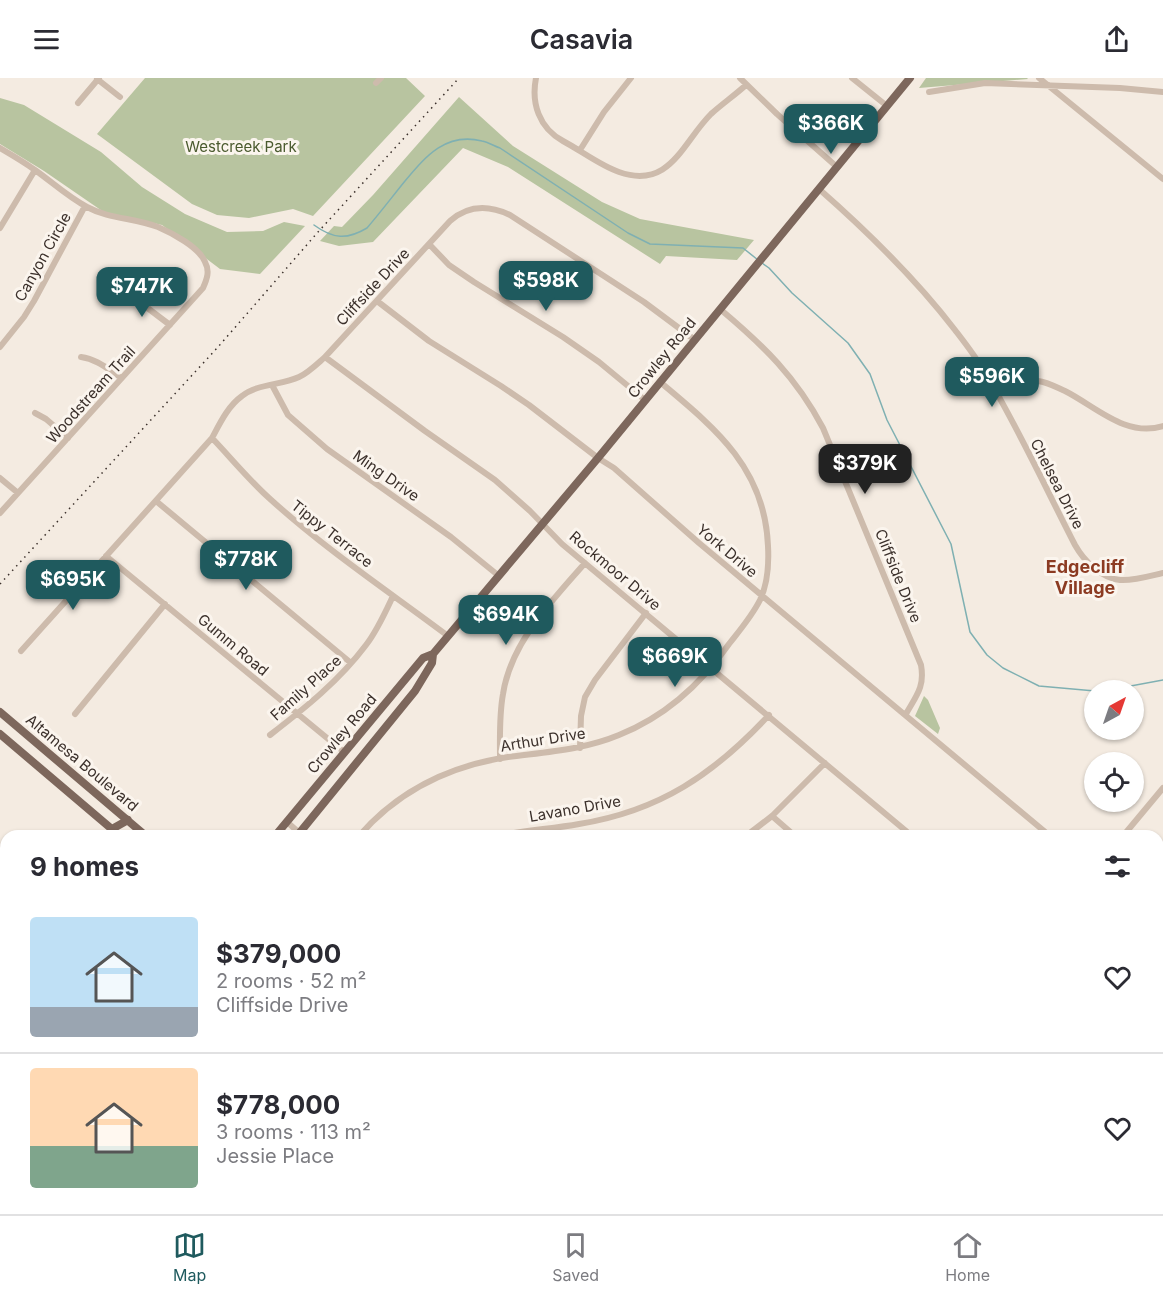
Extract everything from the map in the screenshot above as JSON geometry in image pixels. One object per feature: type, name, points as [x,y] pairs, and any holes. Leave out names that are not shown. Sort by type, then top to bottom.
[{"type":"main road","name":"Crowley Road","points":[[280,830],[423,658],[433,654],[598,458],[910,78]]},
{"type":"main road","name":"Crowley Road","points":[[303,830],[415,691],[432,663],[433,654]]},
{"type":"main road","name":"Altamesa Boulevard","points":[[0,712],[139,830]]},
{"type":"main road","name":"Altamesa Boulevard","points":[[0,734],[112,829]]},
{"type":"main road","points":[[112,829],[128,820]]},
{"type":"street","points":[[78,103],[98,78],[120,97]]},
{"type":"street","points":[[536,78],[534,90],[536,110],[558,138],[612,170],[635,177],[649,176],[669,165],[683,151],[710,115],[746,85]]},
{"type":"street","points":[[580,150],[604,112],[631,78]]},
{"type":"street","points":[[740,78],[837,167]]},
{"type":"street","points":[[852,78],[887,106]]},
{"type":"street","points":[[1039,78],[1163,179]]},
{"type":"street","points":[[929,92],[985,83],[1046,84],[1163,92]]},
{"type":"street","points":[[0,148],[85,206]]},
{"type":"street","points":[[0,228],[35,170]]},
{"type":"street","name":"Chelsea Drive","points":[[819,189],[902,267],[924,291],[969,349],[998,395],[1073,543],[1084,559],[1107,576],[1117,580],[1163,573]]},
{"type":"street","name":"Woodstream Trail","points":[[0,513],[203,288],[208,275],[204,260],[192,247],[168,232],[85,206]]},
{"type":"street","name":"Canyon Circle","points":[[0,347],[34,301],[85,206]]},
{"type":"street","name":"Cliffside Drive","points":[[21,651],[212,438],[240,396],[300,376],[325,357],[450,221],[462,212],[479,208],[501,211],[624,289],[695,340]]},
{"type":"street","points":[[429,244],[448,265],[572,343],[645,400]]},
{"type":"street","points":[[122,294],[137,300],[170,325]]},
{"type":"street","name":"York Drive","points":[[377,301],[429,341],[529,405],[614,468],[699,543],[1043,830]]},
{"type":"street","name":"Cliffside Drive","points":[[720,309],[750,334],[783,367],[805,396],[824,428],[921,665],[923,679],[919,692],[906,714]]},
{"type":"street","points":[[81,357],[89,358],[122,378]]},
{"type":"street","name":"Rockmoor Drive","points":[[325,357],[495,480],[530,510],[562,544],[905,830]]},
{"type":"street","name":"Arthur Drive","points":[[364,830],[403,796],[440,775],[470,765],[500,759],[579,748],[620,735],[660,714],[684,696],[711,667],[747,620],[762,595],[769,560],[764,514],[752,481],[732,449],[715,429],[660,382]]},
{"type":"street","points":[[998,395],[1025,383],[1045,382],[1078,397],[1131,428],[1146,430],[1163,426]]},
{"type":"street","name":"Ming Drive","points":[[272,385],[288,415],[312,437],[451,537],[499,576]]},
{"type":"street","points":[[35,413],[46,419],[68,438]]},
{"type":"street","name":"Tippy Terrace","points":[[212,438],[277,505],[343,560],[448,636]]},
{"type":"street","points":[[0,478],[18,493]]},
{"type":"street","points":[[156,501],[351,663]]},
{"type":"street","name":"Gumm Road","points":[[106,556],[344,752]]},
{"type":"street","points":[[500,759],[500,717],[503,692],[517,651],[533,626],[585,562]]},
{"type":"street","name":"Family Place","points":[[270,735],[333,682],[351,663],[367,644],[393,596]]},
{"type":"street","points":[[75,714],[165,604]]},
{"type":"street","points":[[579,748],[585,697],[595,680],[646,613]]},
{"type":"street","name":"Lavano Drive","points":[[529,830],[604,819],[648,806],[700,778],[718,765],[769,715]]},
{"type":"street","points":[[754,830],[772,816],[825,763]]},
{"type":"street","points":[[1128,830],[1163,788]]},
{"type":"street","points":[[772,816],[788,830]]},
{"type":"street","points":[[287,822],[296,830]]},
{"type":"green space","name":"Westcreek Park","points":[[145,78],[406,78],[425,96],[313,216],[293,209],[249,218],[217,215],[192,204],[97,134]]},
{"type":"green space","points":[[926,78],[1027,78],[1028,79],[919,88]]},
{"type":"green space","points":[[459,97],[513,146],[602,202],[640,219],[754,240],[737,260],[666,256],[660,264],[508,167],[463,148],[373,242],[339,246],[320,241],[334,226],[342,227],[373,195]]},
{"type":"green space","points":[[0,98],[24,105],[101,152],[142,187],[185,214],[227,232],[263,231],[284,222],[305,226],[260,274],[220,269],[162,225],[108,215],[0,144]]},
{"type":"green space","points":[[924,696],[940,728],[938,734],[915,716]]},
{"type":"waterway","points":[[314,225],[327,233],[340,236],[360,232],[367,228],[429,155],[447,143],[469,139],[500,148],[628,233],[650,244],[743,248],[758,260]]},
{"type":"waterway","points":[[762,263],[848,343],[870,374],[887,420],[951,544],[970,632],[987,655],[1003,668],[1039,686],[1084,690]]},
{"type":"waterway","points":[[1144,684],[1163,680]]},
{"type":"railway","points":[[0,584],[218,347],[318,232],[459,78]]},
{"type":"district","name":"Edgecliff Village","points":[[1085,577]]}]
